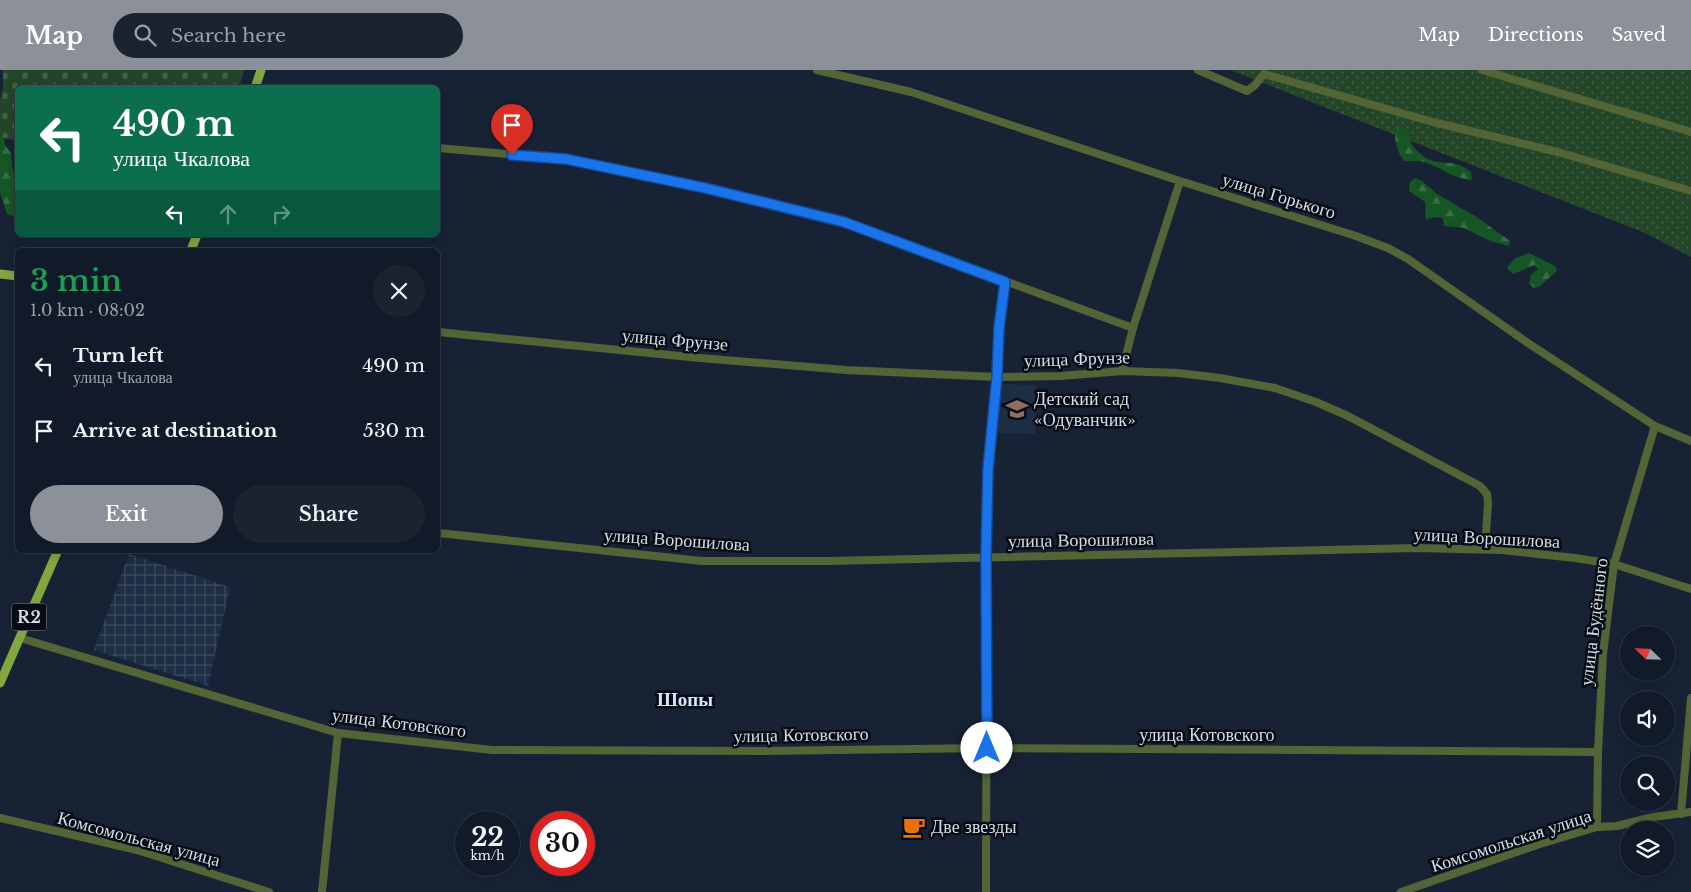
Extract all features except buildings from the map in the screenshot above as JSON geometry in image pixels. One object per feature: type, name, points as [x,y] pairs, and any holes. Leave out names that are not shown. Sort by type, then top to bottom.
[{"type":"main road","points":[[256,85],[261,70]]},
{"type":"main road","points":[[0,274],[15,276]]},
{"type":"main road","name":"R2","points":[[0,683],[57,553]]},
{"type":"street","name":"улица Горького","points":[[817,70],[911,92],[1388,248],[1655,426],[1691,441]]},
{"type":"street","points":[[1198,70],[1246,91],[1255,85],[1264,74],[1433,122],[1558,152],[1691,191]]},
{"type":"street","points":[[1482,70],[1691,132]]},
{"type":"street","points":[[440,148],[566,159],[705,188],[844,222],[1133,328]]},
{"type":"street","points":[[1122,371],[1133,328],[1180,181]]},
{"type":"street","points":[[986,892],[986,556],[988,469],[997,377],[999,328],[1005,282]]},
{"type":"street","name":"улица Фрунзе","points":[[440,332],[700,358],[846,370],[997,377],[1061,376],[1122,371],[1178,373],[1275,388],[1297,394],[1348,416],[1480,486],[1487,494],[1488,503],[1486,549]]},
{"type":"street","name":"улица Будённого","points":[[1597,827],[1598,752],[1603,654],[1614,564],[1655,426]]},
{"type":"street","name":"улица Ворошилова","points":[[440,533],[702,561],[1416,548],[1486,549],[1550,554],[1614,564],[1691,589]]},
{"type":"street","name":"улица Котовского","points":[[20,638],[338,733],[492,750],[760,751],[987,748],[1598,752]]},
{"type":"street","points":[[1681,814],[1691,698]]},
{"type":"street","points":[[322,892],[338,733]]},
{"type":"street","name":"Комсомольская улица","points":[[1401,892],[1540,844],[1597,827],[1617,826],[1691,812]]},
{"type":"street","name":"Комсомольская улица","points":[[0,818],[137,850],[269,892]]},
{"type":"shaded area","name":"Детский сад «Одуванчик»","points":[[998,384],[1037,385],[1035,434],[997,433]]},
{"type":"shaded area","points":[[129,554],[230,587],[208,686],[94,650]]},
{"type":"green space","points":[[3,70],[244,70],[240,85],[15,85],[15,141],[0,137],[0,101],[3,86]]},
{"type":"green space","points":[[1230,70],[1691,70],[1691,257],[1645,233]]},
{"type":"green space","points":[[1405,129],[1409,134],[1412,145],[1426,158],[1432,161],[1453,163],[1465,167],[1471,172],[1472,179],[1458,177],[1424,162],[1404,161],[1396,143],[1395,131]]},
{"type":"green space","points":[[0,137],[4,138],[5,145],[11,153],[15,179],[15,217],[7,214],[0,192]]},
{"type":"green space","points":[[1415,178],[1510,241],[1509,246],[1490,241],[1464,228],[1444,226],[1443,218],[1426,219],[1425,202],[1409,191],[1410,182]]},
{"type":"green space","points":[[1529,253],[1555,266],[1557,271],[1540,286],[1534,288],[1529,284],[1531,275],[1538,269],[1535,265],[1513,274],[1507,268],[1514,259]]},
{"type":"place","name":"Детский сад «Одуванчик»","points":[[1017,409]]},
{"type":"place","name":"Две звезды","points":[[914,827]]},
{"type":"district","name":"Шопы","points":[[685,699]]},
{"type":"route","points":[[512,155],[566,159],[705,188],[844,222],[1005,282],[999,328],[997,377],[988,469],[986,556],[987,748]]}]
